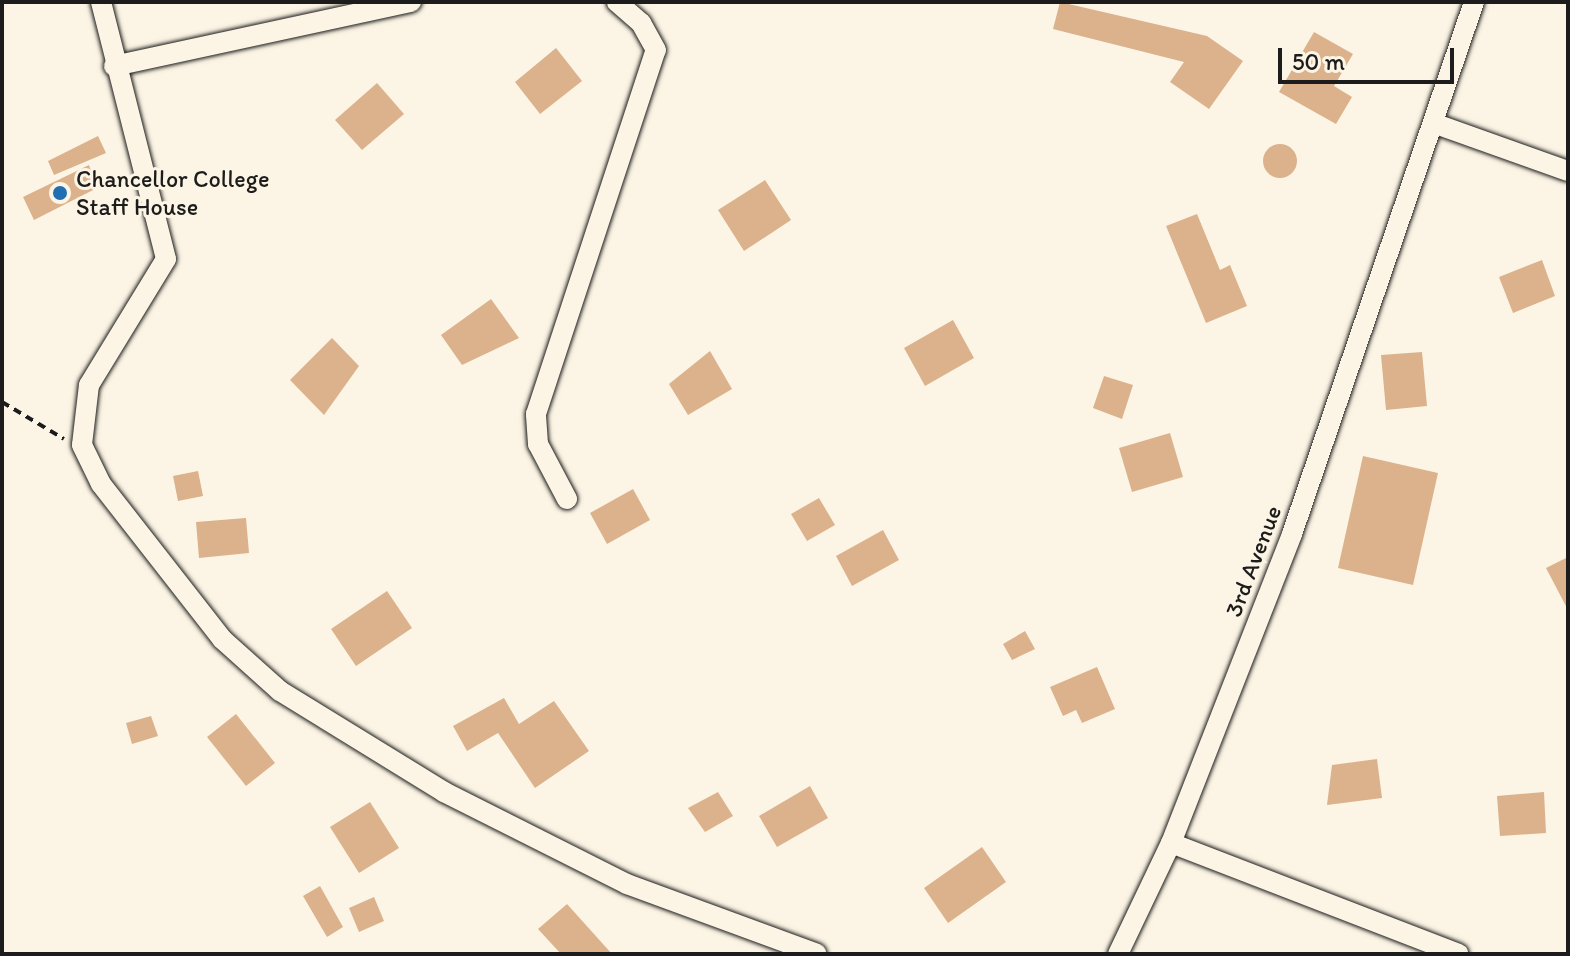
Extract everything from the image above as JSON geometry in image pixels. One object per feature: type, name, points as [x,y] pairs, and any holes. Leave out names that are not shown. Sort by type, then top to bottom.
[{"type":"street","points":[[101,2],[114,66],[166,259],[95,370],[82,445],[101,484],[222,639],[280,691],[444,792],[627,884],[817,954]]},
{"type":"street","points":[[114,66],[411,2]]},
{"type":"street","points":[[567,499],[538,444],[536,414],[656,50],[641,23],[617,2]]},
{"type":"street","name":"3rd Avenue","points":[[1118,954],[1171,843],[1292,534],[1474,2]]},
{"type":"street","points":[[1433,123],[1568,171]]},
{"type":"street","points":[[1171,843],[1458,954]]},
{"type":"path","points":[[2,402],[21,419],[82,445]]},
{"type":"building","points":[[1060,2],[1207,36],[1243,61],[1209,109],[1170,82],[1184,62],[1053,29]]},
{"type":"building","points":[[1314,32],[1353,54],[1334,86],[1352,97],[1336,124],[1279,92]]},
{"type":"building","points":[[556,48],[582,81],[540,114],[515,82]]},
{"type":"building","points":[[377,83],[404,114],[362,150],[335,120]]},
{"type":"building","points":[[98,136],[106,153],[54,175],[48,161]]},
{"type":"building","points":[[1280,144],[1292,149],[1297,161],[1292,173],[1280,178],[1268,173],[1263,161],[1268,149]]},
{"type":"building","name":"Chancellor College Staff House","points":[[89,165],[97,188],[34,220],[23,197]]},
{"type":"building","points":[[765,180],[791,220],[744,251],[718,210]]},
{"type":"building","points":[[1197,214],[1220,270],[1230,265],[1247,306],[1206,323],[1166,226]]},
{"type":"building","points":[[1542,260],[1555,296],[1513,313],[1499,277]]},
{"type":"building","points":[[491,299],[519,338],[462,365],[441,335]]},
{"type":"building","points":[[953,320],[974,358],[925,386],[904,348]]},
{"type":"building","points":[[332,338],[359,366],[324,415],[290,380]]},
{"type":"building","points":[[710,351],[732,389],[688,415],[669,384]]},
{"type":"building","points":[[1422,352],[1427,406],[1386,410],[1381,355]]},
{"type":"building","points":[[1104,376],[1133,385],[1122,419],[1093,408]]},
{"type":"building","points":[[1170,433],[1183,477],[1132,492],[1119,448]]},
{"type":"building","points":[[1363,456],[1438,473],[1413,585],[1338,568]]},
{"type":"building","points":[[198,471],[203,496],[178,501],[173,476]]},
{"type":"building","points":[[633,489],[650,520],[607,544],[590,513]]},
{"type":"building","points":[[819,498],[835,525],[807,541],[791,514]]},
{"type":"building","points":[[246,518],[249,553],[199,558],[196,522]]},
{"type":"building","points":[[883,530],[899,560],[852,586],[836,556]]},
{"type":"building","points":[[1568,557],[1568,610],[1546,568]]},
{"type":"building","points":[[387,591],[412,628],[356,666],[331,629]]},
{"type":"building","points":[[1025,631],[1035,649],[1012,660],[1003,644]]},
{"type":"building","points":[[1097,667],[1115,709],[1082,723],[1076,710],[1063,716],[1050,687]]},
{"type":"building","points":[[504,698],[519,724],[554,701],[589,751],[535,788],[498,733],[467,751],[453,726]]},
{"type":"building","points":[[236,714],[275,763],[246,786],[207,737]]},
{"type":"building","points":[[151,716],[158,736],[132,744],[126,723]]},
{"type":"building","points":[[1377,759],[1382,798],[1327,805],[1332,765]]},
{"type":"building","points":[[810,786],[828,818],[777,847],[759,816]]},
{"type":"building","points":[[718,792],[733,816],[705,832],[688,808]]},
{"type":"building","points":[[1544,792],[1546,833],[1500,836],[1497,796]]},
{"type":"building","points":[[370,802],[399,848],[359,873],[330,827]]},
{"type":"building","points":[[982,847],[1006,882],[948,923],[924,888]]},
{"type":"building","points":[[320,886],[343,927],[327,937],[303,896]]},
{"type":"building","points":[[374,897],[384,921],[359,932],[349,908]]},
{"type":"building","points":[[567,904],[612,954],[561,954],[538,929]]},
{"type":"place","name":"Chancellor College Staff House","points":[[60,193]]}]
